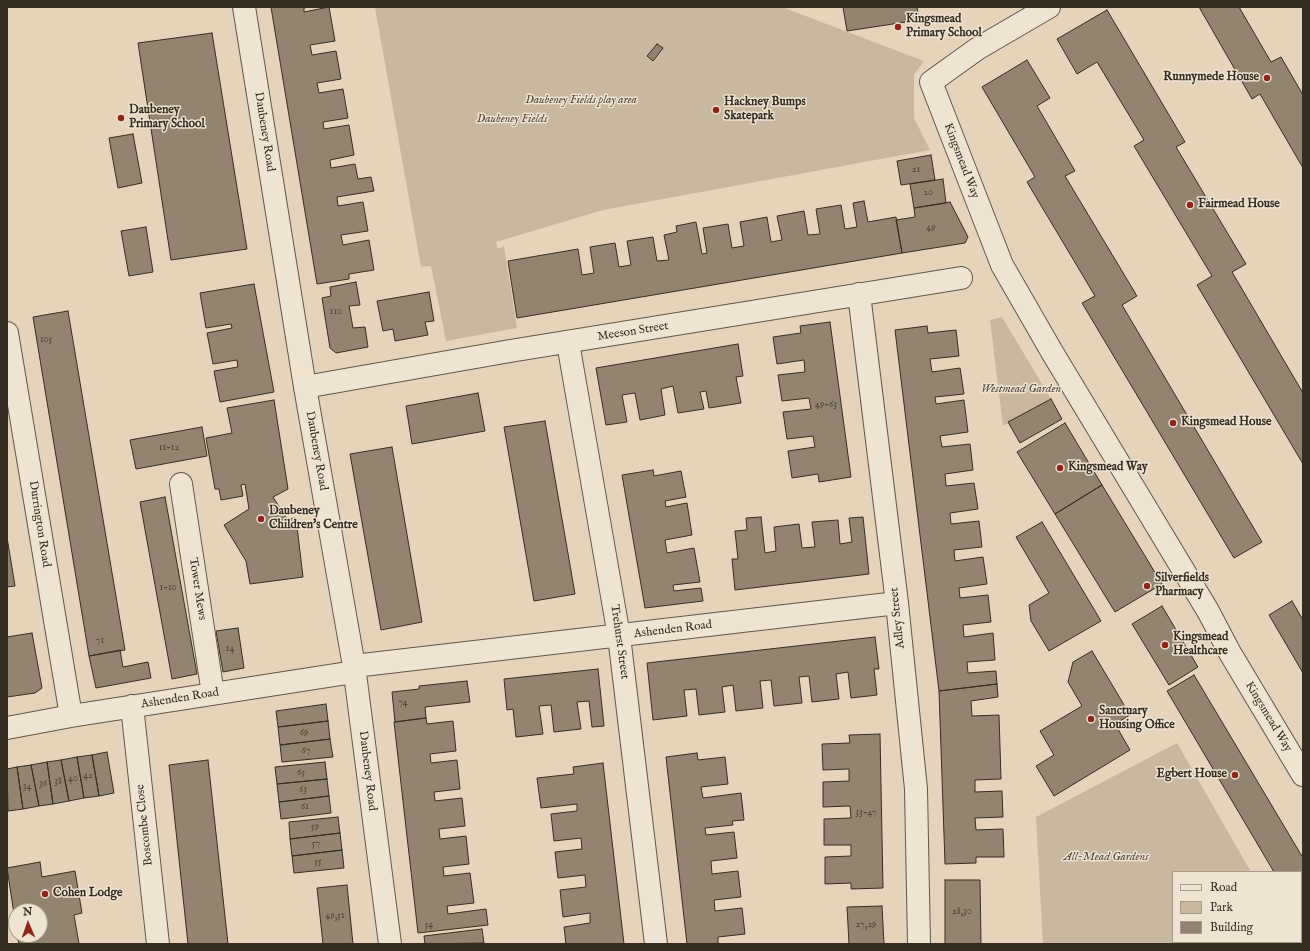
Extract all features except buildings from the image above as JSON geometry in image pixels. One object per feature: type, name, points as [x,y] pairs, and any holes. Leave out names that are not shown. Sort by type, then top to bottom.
[{"type":"street","name":"Daubeney Road","points":[[244,7],[305,387],[354,669],[390,944]]},
{"type":"street","name":"Kingsmead Way","points":[[1048,7],[977,49],[931,82],[1002,265],[1208,611],[1230,653],[1303,775]]},
{"type":"street","name":"Meeson Street","points":[[305,387],[961,278]]},
{"type":"street","name":"Adley Street","points":[[859,294],[897,603],[916,789],[919,944]]},
{"type":"street","name":"Durrington Road","points":[[7,332],[71,716]]},
{"type":"street","name":"Trehurst Street","points":[[568,343],[619,636],[656,944]]},
{"type":"street","name":"Tower Mews","points":[[181,484],[213,694]]},
{"type":"street","name":"Ashenden Road","points":[[7,728],[354,669],[897,603]]},
{"type":"street","name":"Boscombe Close","points":[[132,706],[158,944]]},
{"type":"green space","name":"Daubeney Fields","points":[[375,7],[782,7],[924,61],[914,75],[914,118],[930,150],[603,210],[496,242],[498,249],[504,246],[517,328],[446,341],[431,266],[421,267]]},
{"type":"green space","name":"Westmead Garden","points":[[1002,317],[1051,399],[1003,426],[990,320]]},
{"type":"green space","name":"All-Mead Gardens","points":[[1177,743],[1250,871],[1172,871],[1172,943],[1220,943],[1043,944],[1036,817]]},
{"type":"place","name":"Kingsmead Primary School","points":[[898,27]]},
{"type":"place","name":"Runnymede House","points":[[1267,78]]},
{"type":"place","name":"Hackney Bumps Skatepark","points":[[716,110]]},
{"type":"place","name":"Daubeney Primary School","points":[[121,118]]},
{"type":"place","name":"Fairmead House","points":[[1190,205]]},
{"type":"place","name":"Kingsmead House","points":[[1173,423]]},
{"type":"place","name":"Kingsmead Way","points":[[1060,468]]},
{"type":"place","name":"Daubeney Children's Centre","points":[[261,519]]},
{"type":"place","name":"Silverfields Pharmacy","points":[[1147,586]]},
{"type":"place","name":"Kingsmead Healthcare","points":[[1165,645]]},
{"type":"place","name":"Sanctuary Housing Office","points":[[1091,719]]},
{"type":"place","name":"Egbert House","points":[[1235,775]]},
{"type":"place","name":"Cohen Lodge","points":[[45,894]]},
{"type":"park label","name":"Daubeney Fields play area","points":[[581,101]]}]
